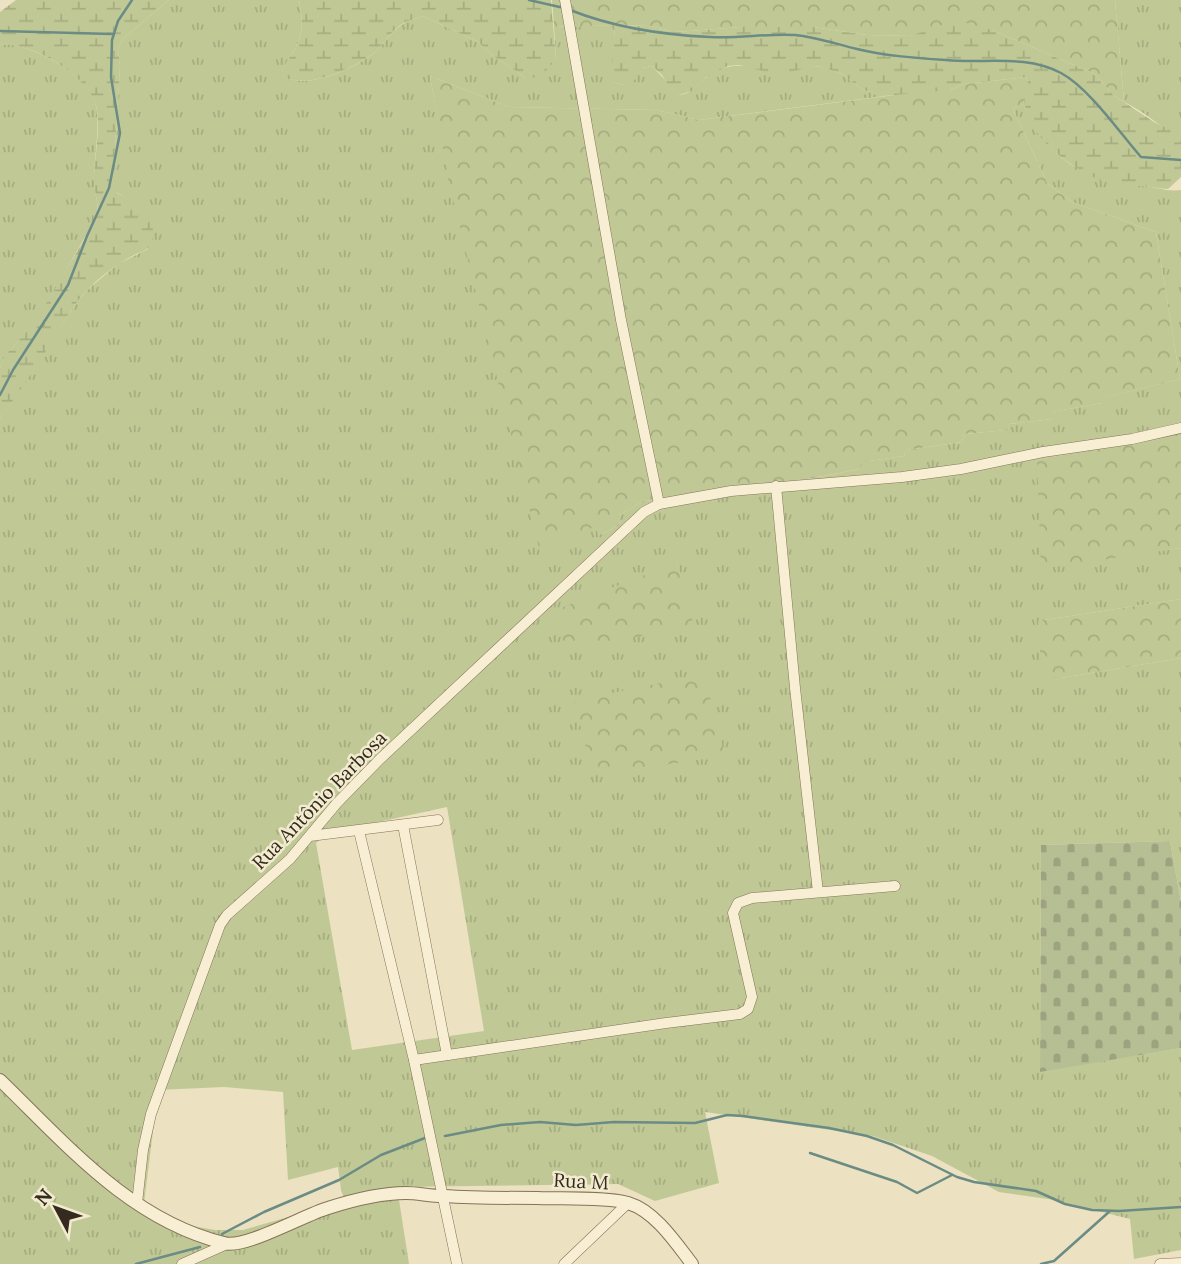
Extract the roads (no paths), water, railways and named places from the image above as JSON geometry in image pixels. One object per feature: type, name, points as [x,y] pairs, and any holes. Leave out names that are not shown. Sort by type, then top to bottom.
[{"type":"street","points":[[565,1],[619,307],[659,504],[776,486],[949,471],[1181,428]]},
{"type":"street","points":[[776,486],[818,892]]},
{"type":"street","name":"Rua Antônio Barbosa","points":[[137,1203],[143,1150],[151,1114],[220,925],[234,908],[273,875],[337,803],[380,760],[617,535],[644,512],[659,504]]},
{"type":"street","points":[[310,836],[438,820]]},
{"type":"street","points":[[403,825],[447,1055]]},
{"type":"street","points":[[359,831],[414,1060],[457,1264]]},
{"type":"street","points":[[414,1060],[740,1014],[748,1009],[752,997],[733,913],[734,907],[743,900],[752,898],[895,886]]},
{"type":"street","points":[[0,1080],[88,1167],[137,1203],[179,1227],[227,1244]]},
{"type":"street","name":"Rua M","points":[[227,1244],[254,1238],[320,1210],[358,1199],[406,1193],[584,1199],[628,1203],[655,1220],[692,1264]]},
{"type":"street","points":[[564,1264],[628,1203]]},
{"type":"street","points":[[182,1264],[227,1244]]},
{"type":"street","points":[[1160,1264],[1181,1263]]},
{"type":"waterway","points":[[0,395],[68,285],[109,188],[120,133],[111,77],[112,40],[118,21],[132,0]]},
{"type":"waterway","points":[[529,0],[564,8]]},
{"type":"waterway","points":[[570,10],[621,25],[675,34],[721,37],[795,35],[901,56],[1019,62],[1047,67],[1061,73],[1082,89],[1141,157],[1181,160]]},
{"type":"waterway","points":[[0,31],[112,34]]},
{"type":"waterway","points":[[445,1136],[501,1125],[540,1122],[576,1125],[614,1122],[695,1123],[727,1115],[743,1116],[867,1136],[893,1145],[957,1177],[1036,1191],[1065,1204],[1092,1210],[1181,1207]]},
{"type":"waterway","points":[[222,1234],[264,1212],[339,1180],[381,1155],[425,1138]]},
{"type":"waterway","points":[[810,1153],[897,1182],[917,1193],[952,1175]]},
{"type":"waterway","points":[[1041,1264],[1054,1261],[1110,1211]]},
{"type":"waterway","points":[[136,1264],[200,1247]]}]
